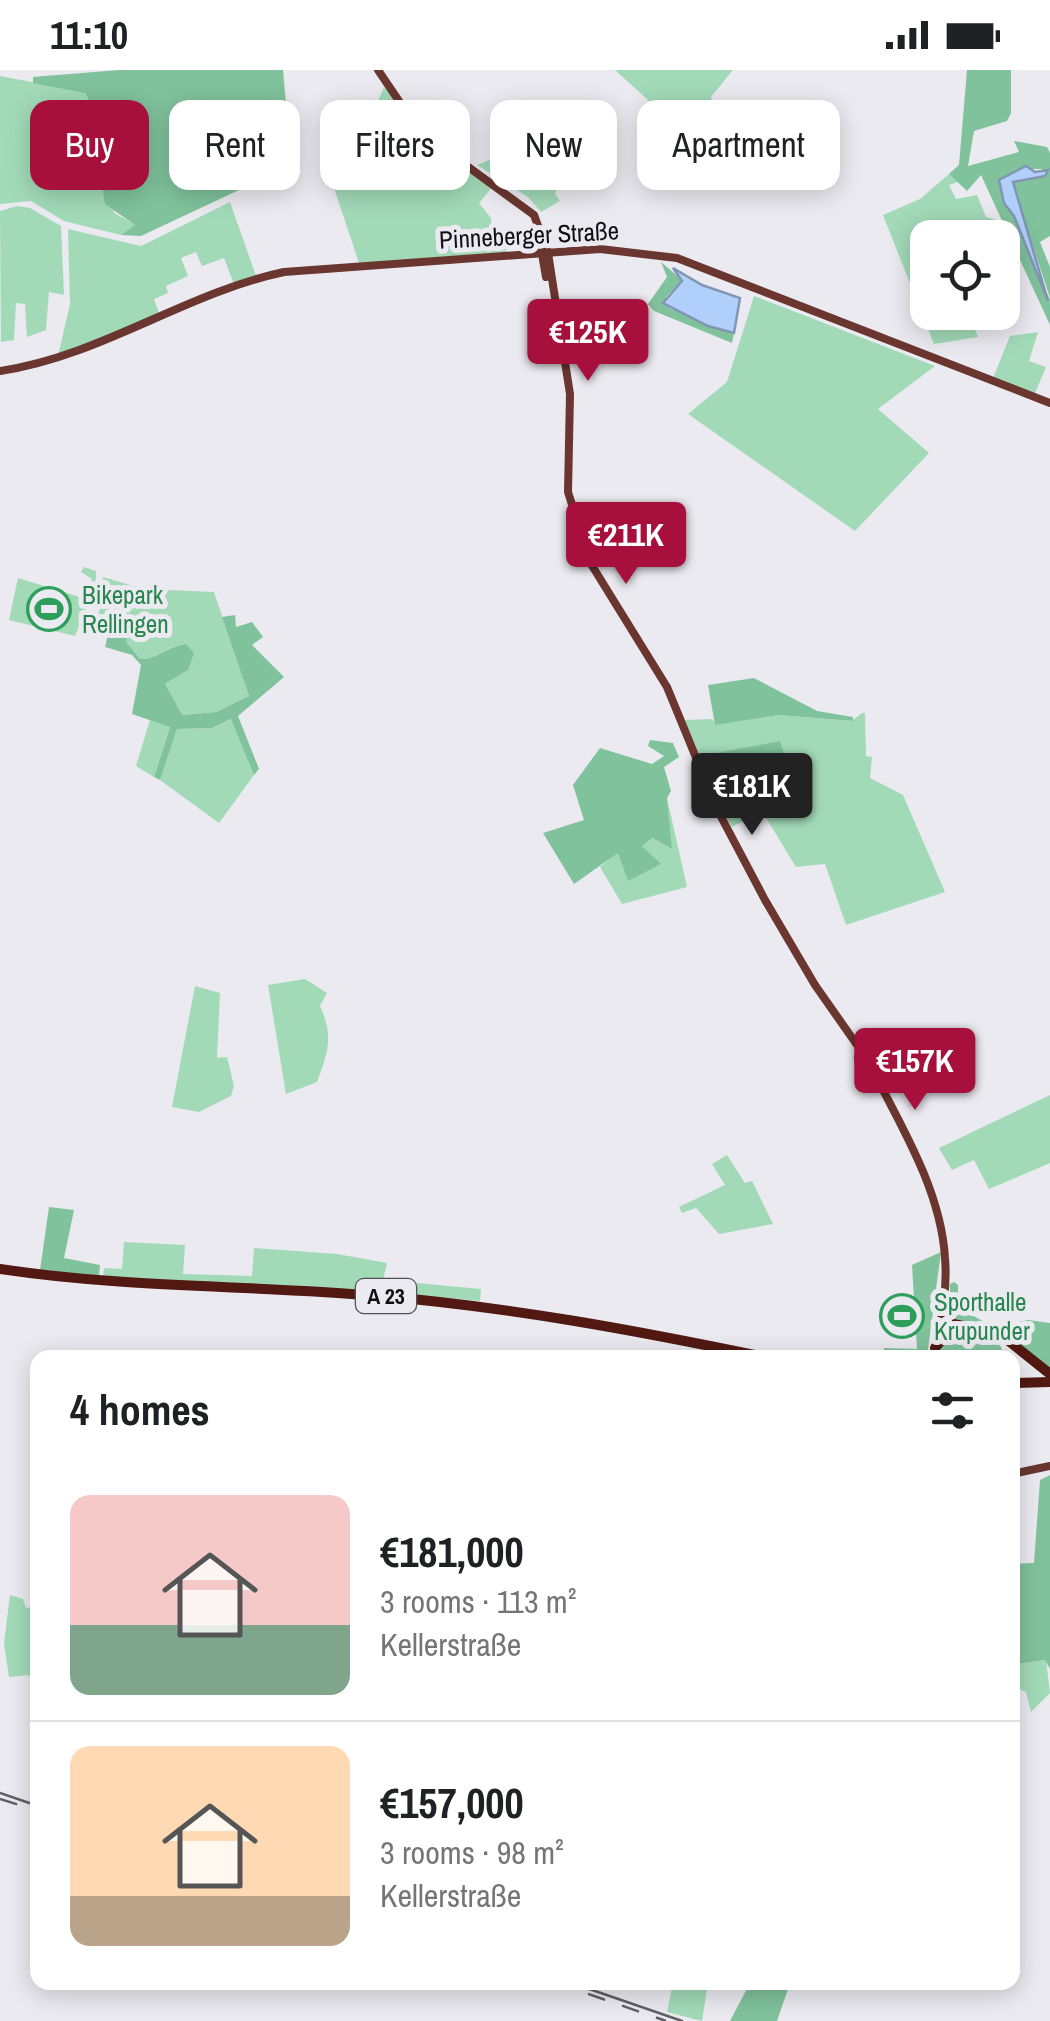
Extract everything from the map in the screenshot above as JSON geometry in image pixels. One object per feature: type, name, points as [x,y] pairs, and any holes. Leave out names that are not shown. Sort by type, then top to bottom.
[{"type":"highway","name":"A 23","points":[[0,1272],[98,1288],[335,1298],[466,1310],[700,1350]]},
{"type":"highway","name":"A 23","points":[[0,1272],[145,1286],[334,1292],[468,1304],[600,1324],[729,1350]]},
{"type":"highway","points":[[935,1350],[946,1320]]},
{"type":"highway","points":[[946,1320],[995,1334],[1007,1350]]},
{"type":"highway","points":[[946,1320],[1000,1334],[1050,1374]]},
{"type":"highway","points":[[1020,1386],[1050,1385]]},
{"type":"main road","points":[[378,70],[401,104],[442,146],[522,202],[537,222],[570,394],[568,492],[590,564],[667,687],[718,811],[765,900],[815,985],[862,1052],[874,1055],[870,1065],[935,1204],[946,1257],[946,1320]]},
{"type":"main road","name":"Pinneberger Straße","points":[[0,371],[67,357],[268,276],[617,249],[677,258],[1050,403]]},
{"type":"main road","points":[[1020,1472],[1050,1466]]},
{"type":"green space","points":[[119,70],[283,70],[286,100],[169,100],[169,190],[239,190],[141,236],[121,235],[135,225],[105,204],[103,190],[149,190],[149,100],[88,100],[85,93],[33,83],[33,77]]},
{"type":"green space","points":[[615,70],[733,70],[712,100],[648,100]]},
{"type":"green space","points":[[967,70],[1011,70],[1011,113],[1007,121],[974,131],[968,166],[1019,152],[1014,141],[1047,147],[1050,236],[1040,242],[1050,267],[1050,298],[1012,182],[1045,176],[1042,169],[1021,169],[1001,188],[1015,220],[1002,220],[981,175],[967,191],[949,174],[959,165]]},
{"type":"green space","points":[[0,76],[84,92],[88,100],[30,100],[30,190],[108,190],[114,213],[136,225],[121,235],[64,221],[31,201],[0,204]]},
{"type":"green space","points":[[384,87],[395,100],[378,100]]},
{"type":"green space","points":[[490,160],[490,173],[477,165]]},
{"type":"green space","points":[[470,171],[490,184],[479,203],[491,218],[492,232],[504,235],[506,252],[359,263],[335,190],[470,190]]},
{"type":"green space","points":[[949,174],[958,182],[949,185],[956,199],[977,195],[986,217],[996,220],[910,220],[910,283],[883,215],[920,199]]},
{"type":"green space","points":[[517,190],[556,190],[560,201],[541,212]]},
{"type":"green space","points":[[230,202],[256,276],[234,284],[224,258],[202,266],[196,252],[181,258],[188,276],[166,286],[168,293],[154,299],[160,316],[58,356],[70,304],[68,229],[141,246]]},
{"type":"green space","points":[[17,206],[30,208],[61,226],[64,295],[49,292],[46,330],[27,337],[25,304],[16,303],[14,340],[1,342],[0,211]]},
{"type":"green space","points":[[1020,231],[1050,300],[1050,325],[1020,260]]},
{"type":"green space","points":[[661,262],[682,280],[666,297],[669,308],[734,333],[732,343],[654,311],[648,304],[667,277]]},
{"type":"green space","points":[[754,296],[935,366],[878,409],[929,453],[855,531],[688,414],[727,382]]},
{"type":"green space","points":[[928,330],[975,330],[978,337],[934,344]]},
{"type":"green space","points":[[1038,332],[1029,361],[1046,367],[1035,393],[993,378],[1010,336]]},
{"type":"green space","name":"Bikepark Rellingen","points":[[84,567],[96,571],[96,599],[90,599],[75,636],[9,620],[18,578],[83,598],[92,579],[81,572]]},
{"type":"green space","points":[[103,577],[144,589],[214,592],[249,696],[216,712],[181,715],[165,684],[188,670],[185,644],[140,659],[125,642],[130,621],[98,614],[104,600]]},
{"type":"green space","points":[[235,615],[236,627],[252,622],[263,637],[252,645],[284,677],[238,716],[259,769],[254,775],[231,719],[212,728],[177,729],[160,780],[154,777],[170,727],[132,714],[141,665],[132,655],[105,647],[112,617],[130,621],[126,642],[140,659],[186,644],[194,653],[188,670],[165,684],[182,715],[216,712],[249,696],[222,617]]},
{"type":"green space","points":[[754,678],[817,711],[853,717],[853,721],[778,715],[715,725],[708,685]]},
{"type":"green space","points":[[862,713],[866,756],[872,757],[870,778],[903,795],[945,892],[846,925],[825,864],[796,867],[762,811],[732,827],[725,815],[792,778],[780,742],[700,756],[685,720],[712,719],[716,724],[778,715],[852,721]]},
{"type":"green space","points":[[232,719],[254,775],[219,823],[160,780],[177,729],[212,728]]},
{"type":"green space","points":[[150,720],[170,726],[154,777],[136,766]]},
{"type":"green space","points":[[650,740],[673,743],[679,757],[664,767],[671,791],[667,798],[672,849],[653,838],[642,846],[661,864],[628,881],[618,853],[574,884],[543,833],[584,820],[573,785],[600,748],[652,764],[664,756],[648,746]]},
{"type":"green space","points":[[780,741],[792,778],[725,815],[700,756]]},
{"type":"green space","points":[[667,798],[687,887],[622,904],[600,867],[618,852],[628,880],[660,864],[642,846],[654,838],[671,848]]},
{"type":"green space","points":[[305,979],[327,993],[320,1006],[327,1026],[326,1053],[317,1082],[286,1094],[268,985]]},
{"type":"green space","points":[[195,986],[220,993],[217,1058],[227,1057],[234,1086],[231,1096],[199,1112],[172,1107]]},
{"type":"green space","points":[[1050,1095],[1050,1163],[989,1189],[974,1160],[952,1170],[939,1148]]},
{"type":"green space","points":[[727,1155],[745,1183],[752,1181],[773,1224],[719,1234],[696,1208],[682,1213],[679,1207],[725,1185],[712,1164]]},
{"type":"green space","points":[[49,1207],[74,1210],[64,1258],[100,1265],[99,1276],[40,1270]]},
{"type":"green space","points":[[124,1242],[185,1245],[183,1274],[252,1276],[254,1248],[337,1254],[387,1263],[383,1280],[481,1289],[480,1301],[358,1290],[103,1278],[104,1268],[122,1269]]},
{"type":"green space","points":[[941,1252],[928,1350],[884,1350],[917,1349],[912,1265]]},
{"type":"green space","points":[[950,1284],[958,1285],[958,1307],[993,1327],[1028,1320],[1050,1323],[1050,1370],[1002,1331],[950,1318]]},
{"type":"green space","points":[[956,1330],[980,1333],[993,1338],[1002,1350],[941,1350],[944,1339]]},
{"type":"green space","points":[[1050,1475],[1050,1669],[1045,1660],[1020,1664],[1020,1564],[1034,1563],[1040,1480]]},
{"type":"green space","points":[[10,1595],[23,1599],[26,1608],[30,1607],[30,1677],[9,1677],[4,1644]]},
{"type":"green space","points":[[1046,1660],[1050,1693],[1031,1712],[1026,1692],[1020,1689],[1020,1664]]},
{"type":"green space","points":[[672,1990],[707,1990],[702,2021],[667,2012]]},
{"type":"green space","points":[[746,1990],[788,1990],[777,2021],[730,2021]]},
{"type":"water","points":[[1026,166],[1035,172],[1048,170],[1045,176],[1013,182],[1048,301],[1020,231],[1020,220],[1016,220],[1004,203],[999,180]]},
{"type":"water","points":[[673,268],[702,285],[740,298],[734,333],[708,326],[663,303],[682,281]]},
{"type":"tram line","points":[[0,1793],[30,1803]]},
{"type":"tram line","points":[[592,1990],[682,2021]]},
{"type":"railway","points":[[0,1799],[30,1808]]},
{"type":"railway","points":[[577,1990],[666,2021]]},
{"type":"place","name":"Bikepark Rellingen","points":[[49,609]]},
{"type":"place","name":"Sporthalle Krupunder","points":[[902,1316]]}]
